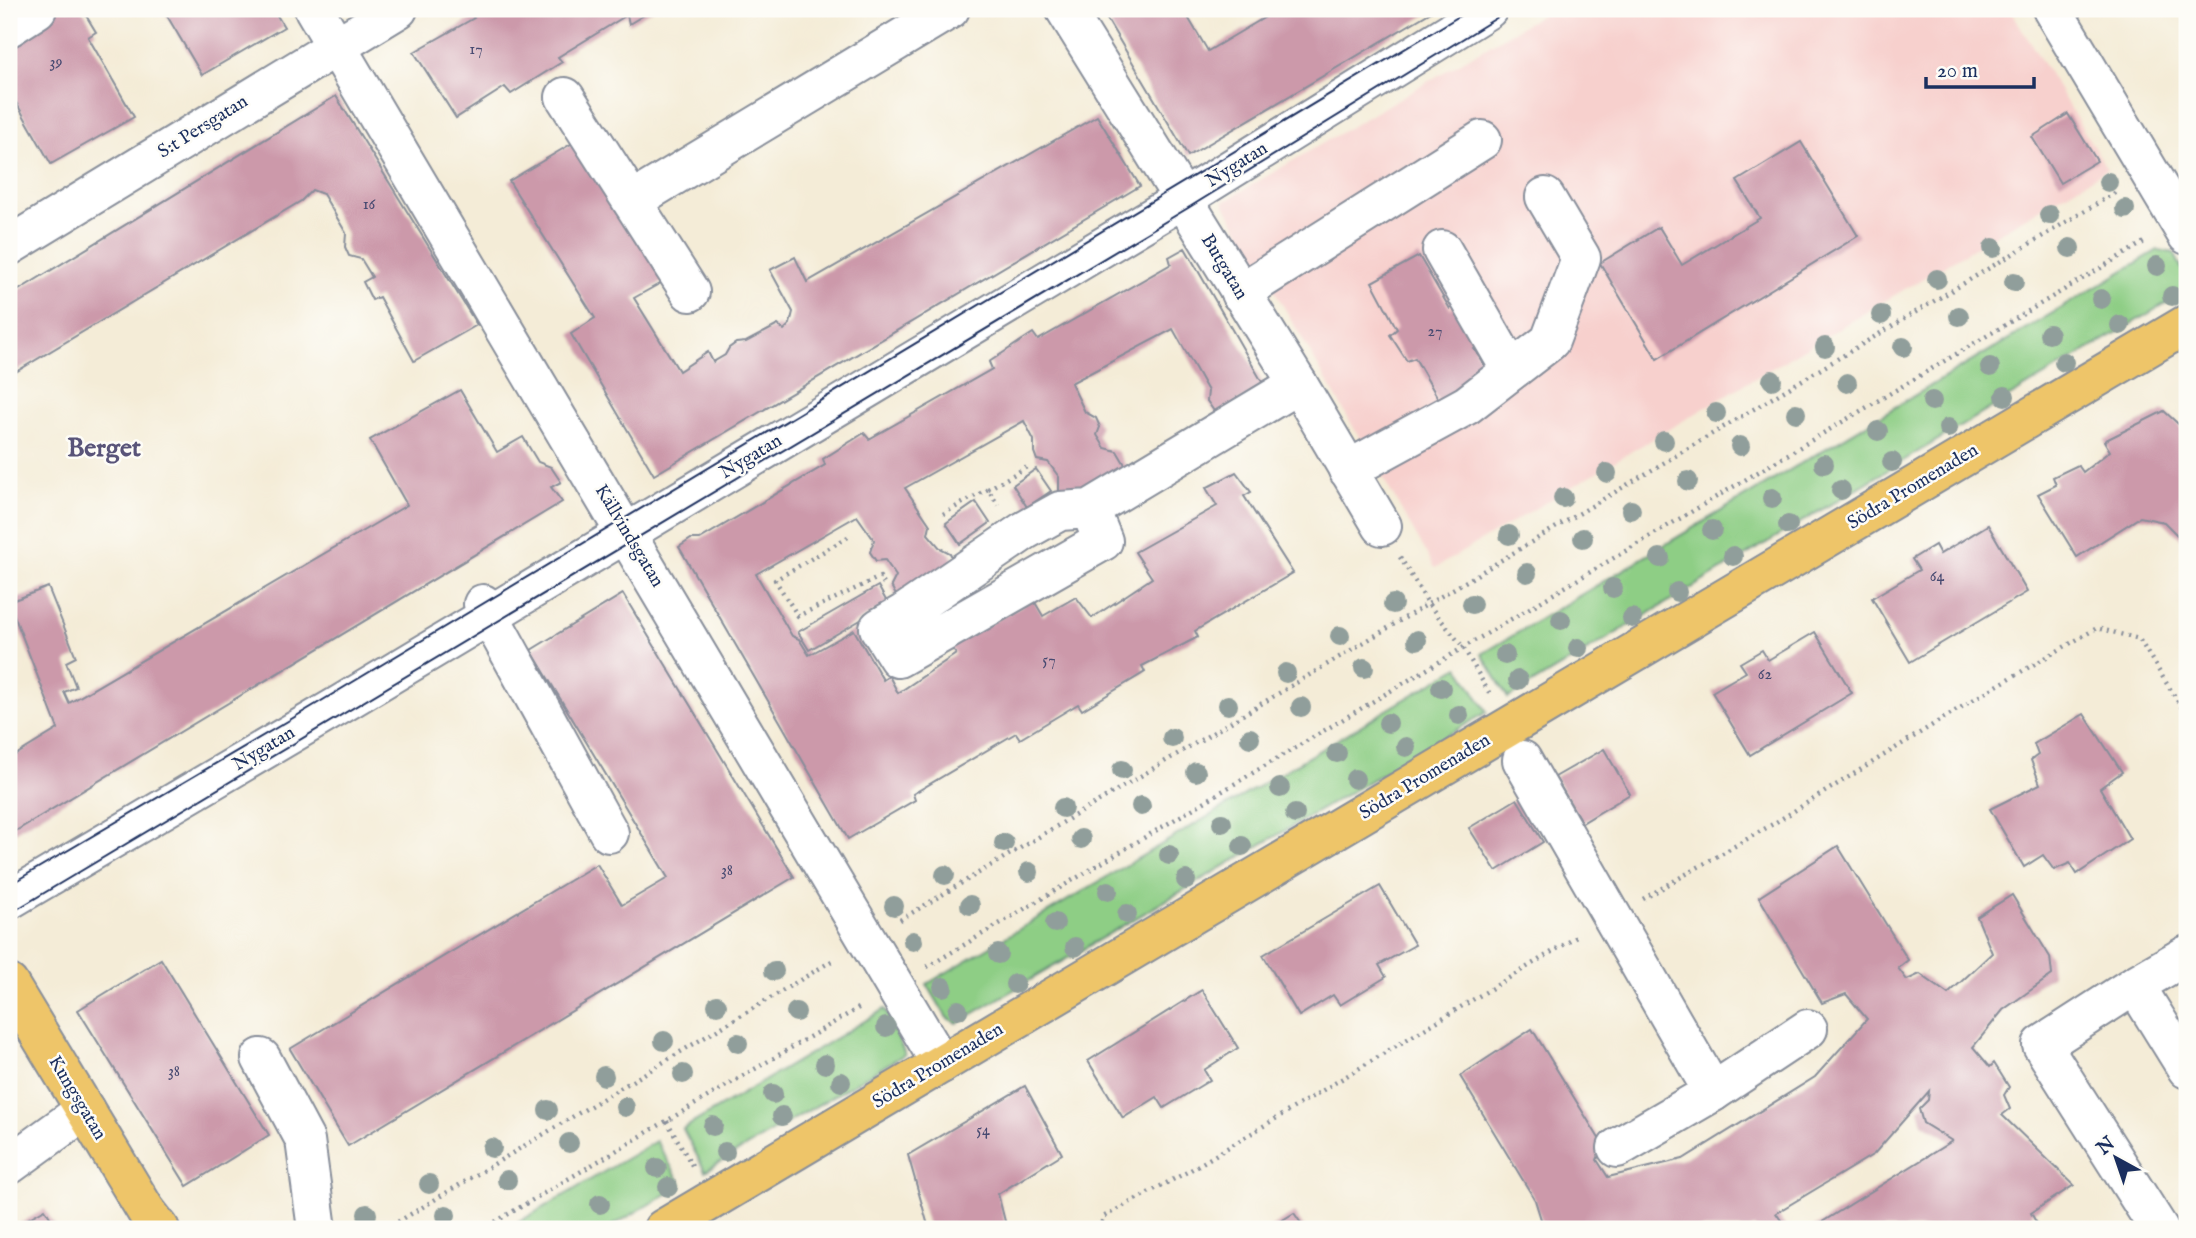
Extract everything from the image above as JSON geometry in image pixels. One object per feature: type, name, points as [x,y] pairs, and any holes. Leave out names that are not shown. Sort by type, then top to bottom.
[{"type":"main road","name":"Södra Promenaden","points":[[663,1229],[2187,324]]},
{"type":"main road","name":"Kungsgatan","points":[[9,984],[153,1223]]},
{"type":"street","points":[[9,27],[37,9]]},
{"type":"street","name":"Källvindsgatan","points":[[314,9],[941,1064]]},
{"type":"street","name":"S:t Persgatan","points":[[9,246],[398,9]]},
{"type":"street","points":[[632,201],[950,9]]},
{"type":"street","name":"Butgatan","points":[[1065,9],[1298,384],[1382,526]]},
{"type":"street","name":"Nygatan","points":[[9,900],[485,610],[626,532],[1183,199],[1489,9]]},
{"type":"street","points":[[2052,9],[2183,228]]},
{"type":"street","points":[[565,97],[690,292]]},
{"type":"street","points":[[1240,293],[1482,140]]},
{"type":"street","points":[[1348,470],[1467,405],[1550,341],[1581,258],[1545,197]]},
{"type":"street","points":[[1443,250],[1511,370]]},
{"type":"street","points":[[1090,509],[1103,541],[898,658],[880,628],[1018,535],[1060,511],[1090,509],[1298,384]]},
{"type":"street","points":[[485,610],[609,833]]},
{"type":"street","points":[[1522,760],[1713,1092]]},
{"type":"street","points":[[2159,1229],[2042,1045],[2187,955]]},
{"type":"street","points":[[2135,985],[2187,1069]]},
{"type":"street","points":[[1617,1147],[1713,1092],[1808,1028]]},
{"type":"street","points":[[261,1058],[305,1140],[317,1229]]},
{"type":"street","points":[[9,1165],[85,1110]]},
{"type":"path","points":[[386,1229],[2149,172]]},
{"type":"path","points":[[483,1229],[1462,647],[2183,228]]},
{"type":"path","points":[[943,514],[1027,467]]},
{"type":"path","points":[[988,489],[1018,535]]},
{"type":"path","points":[[1382,526],[1429,605],[1462,647]]},
{"type":"path","points":[[848,537],[775,580],[798,616],[880,577],[903,614]]},
{"type":"path","points":[[1100,1229],[1103,1217],[1224,1150],[1612,916],[1751,837],[1980,695],[2098,628],[2139,639],[2187,716]]},
{"type":"shaded area","points":[[1551,9],[2010,9],[2107,169],[1435,568],[1223,202]]},
{"type":"green space","points":[[2158,250],[2174,253],[2187,279],[2186,291],[1508,698],[1482,654]]},
{"type":"green space","points":[[1459,667],[1487,712],[957,1023],[947,1018],[927,984]]},
{"type":"green space","points":[[885,1009],[905,1054],[705,1171],[683,1129]]},
{"type":"green space","points":[[656,1141],[682,1185],[607,1229],[507,1229]]},
{"type":"building","points":[[56,9],[82,9],[96,32],[88,37],[134,117],[51,164],[9,90],[9,36]]},
{"type":"building","points":[[163,9],[273,9],[284,27],[202,75]]},
{"type":"building","points":[[469,9],[654,9],[629,24],[627,15],[558,57],[562,62],[511,94],[505,87],[456,118],[414,52],[474,18]]},
{"type":"building","points":[[1101,9],[1183,9],[1208,51],[1279,9],[1436,9],[1188,156]]},
{"type":"building","points":[[336,96],[477,325],[414,361],[379,297],[372,300],[363,282],[372,277],[361,259],[349,256],[345,247],[346,233],[323,194],[312,190],[301,201],[9,376],[9,296]]},
{"type":"building","points":[[2068,114],[2097,161],[2060,183],[2032,137]]},
{"type":"building","points":[[1097,116],[1140,186],[654,475],[571,334],[595,318],[509,181],[581,138],[668,279],[634,298],[679,371],[708,352],[713,362],[725,355],[736,343],[746,342],[778,325],[784,330],[790,324],[793,312],[770,270],[795,257],[807,282]]},
{"type":"building","points":[[1801,142],[1858,236],[1657,359],[1600,263],[1659,227],[1682,265],[1760,218],[1737,181]]},
{"type":"building","points":[[1185,248],[1265,387],[1216,414],[1207,401],[1208,391],[1173,329],[1071,383],[1085,412],[1096,418],[1100,427],[1097,435],[1105,448],[1117,451],[1127,468],[1068,504],[1059,490],[1059,477],[1048,462],[1037,460],[1034,440],[1024,421],[905,488],[930,525],[928,534],[940,548],[950,553],[958,569],[899,601],[891,586],[896,576],[885,560],[876,561],[870,552],[874,540],[857,516],[756,574],[792,636],[799,639],[809,655],[854,630],[883,680],[889,676],[898,693],[956,654],[950,646],[1033,599],[1043,616],[1076,597],[1092,618],[1152,578],[1135,552],[1217,506],[1206,488],[1236,472],[1251,492],[1244,496],[1293,573],[1195,631],[1198,637],[1142,666],[1145,672],[1082,710],[1078,704],[1020,739],[1016,733],[913,794],[915,800],[848,839],[679,547],[691,539],[700,539],[825,465],[823,459],[864,433],[869,439],[992,369],[989,362],[1033,333],[1038,340],[1171,264],[1169,257]]},
{"type":"building","points":[[1419,256],[1450,309],[1457,304],[1483,342],[1474,349],[1495,382],[1443,407],[1415,358],[1407,361],[1390,335],[1397,329],[1372,282]]},
{"type":"building","points":[[460,390],[497,452],[523,437],[538,462],[551,467],[561,482],[551,487],[562,502],[9,835],[9,759],[58,729],[9,602],[48,587],[76,657],[66,662],[76,687],[64,692],[69,703],[407,505],[370,440]]},
{"type":"building","points":[[2164,411],[2187,432],[2187,545],[2164,522],[2140,517],[2077,557],[2038,494],[2056,485],[2053,477],[2078,465],[2083,472],[2110,451],[2104,441]]},
{"type":"building","points":[[1036,469],[1051,491],[1027,507],[1013,485]]},
{"type":"building","points":[[976,502],[990,523],[960,544],[946,523]]},
{"type":"building","points":[[1988,525],[2027,592],[1910,662],[1872,598],[1919,570],[1912,559],[1935,545],[1940,554]]},
{"type":"building","points":[[878,586],[888,604],[809,650],[798,632]]},
{"type":"building","points":[[623,594],[794,877],[348,1146],[290,1049],[597,864],[622,905],[668,878],[531,650]]},
{"type":"building","points":[[1815,632],[1852,693],[1750,755],[1712,692],[1746,672],[1740,663],[1762,650],[1768,660]]},
{"type":"building","points":[[2084,714],[2122,772],[2100,788],[2130,839],[2077,874],[2070,863],[2054,870],[2043,855],[2024,867],[1990,809],[2040,784],[2031,760],[2038,755],[2034,744]]},
{"type":"building","points":[[1604,749],[1630,794],[1582,823],[1555,777]]},
{"type":"building","points":[[1517,799],[1543,842],[1496,871],[1469,828]]},
{"type":"building","points":[[1838,846],[1908,960],[1898,968],[1907,980],[1920,974],[1948,994],[1992,953],[1977,917],[2012,895],[2050,957],[2052,975],[2003,1010],[1973,1047],[1990,1067],[1994,1063],[2009,1087],[2004,1095],[2010,1109],[2002,1115],[2074,1185],[2031,1213],[2040,1229],[1811,1229],[1952,1141],[1923,1123],[1919,1109],[1928,1100],[1929,1091],[1874,1154],[1776,1213],[1787,1229],[1544,1229],[1535,1200],[1460,1076],[1532,1029],[1603,1145],[1597,1160],[1608,1177],[1683,1159],[1815,1077],[1867,1019],[1846,994],[1822,1003],[1759,897]]},
{"type":"building","points":[[1380,886],[1415,945],[1379,965],[1386,977],[1340,1005],[1333,995],[1299,1016],[1263,955]]},
{"type":"building","points":[[161,959],[269,1135],[187,1186],[78,1010]]},
{"type":"building","points":[[1202,990],[1238,1048],[1204,1070],[1210,1080],[1164,1108],[1157,1097],[1123,1118],[1088,1061]]},
{"type":"building","points":[[1025,1086],[1062,1154],[998,1194],[1007,1229],[929,1229],[908,1155]]},
{"type":"building","points":[[45,1209],[57,1229],[10,1229]]},
{"type":"building","points":[[1294,1213],[1305,1229],[1268,1229]]},
{"type":"tram line","points":[[9,885],[293,718],[1471,9]]},
{"type":"tram line","points":[[9,914],[1188,208],[1511,9]]},
{"type":"district","name":"Berget","points":[[104,448]]}]
